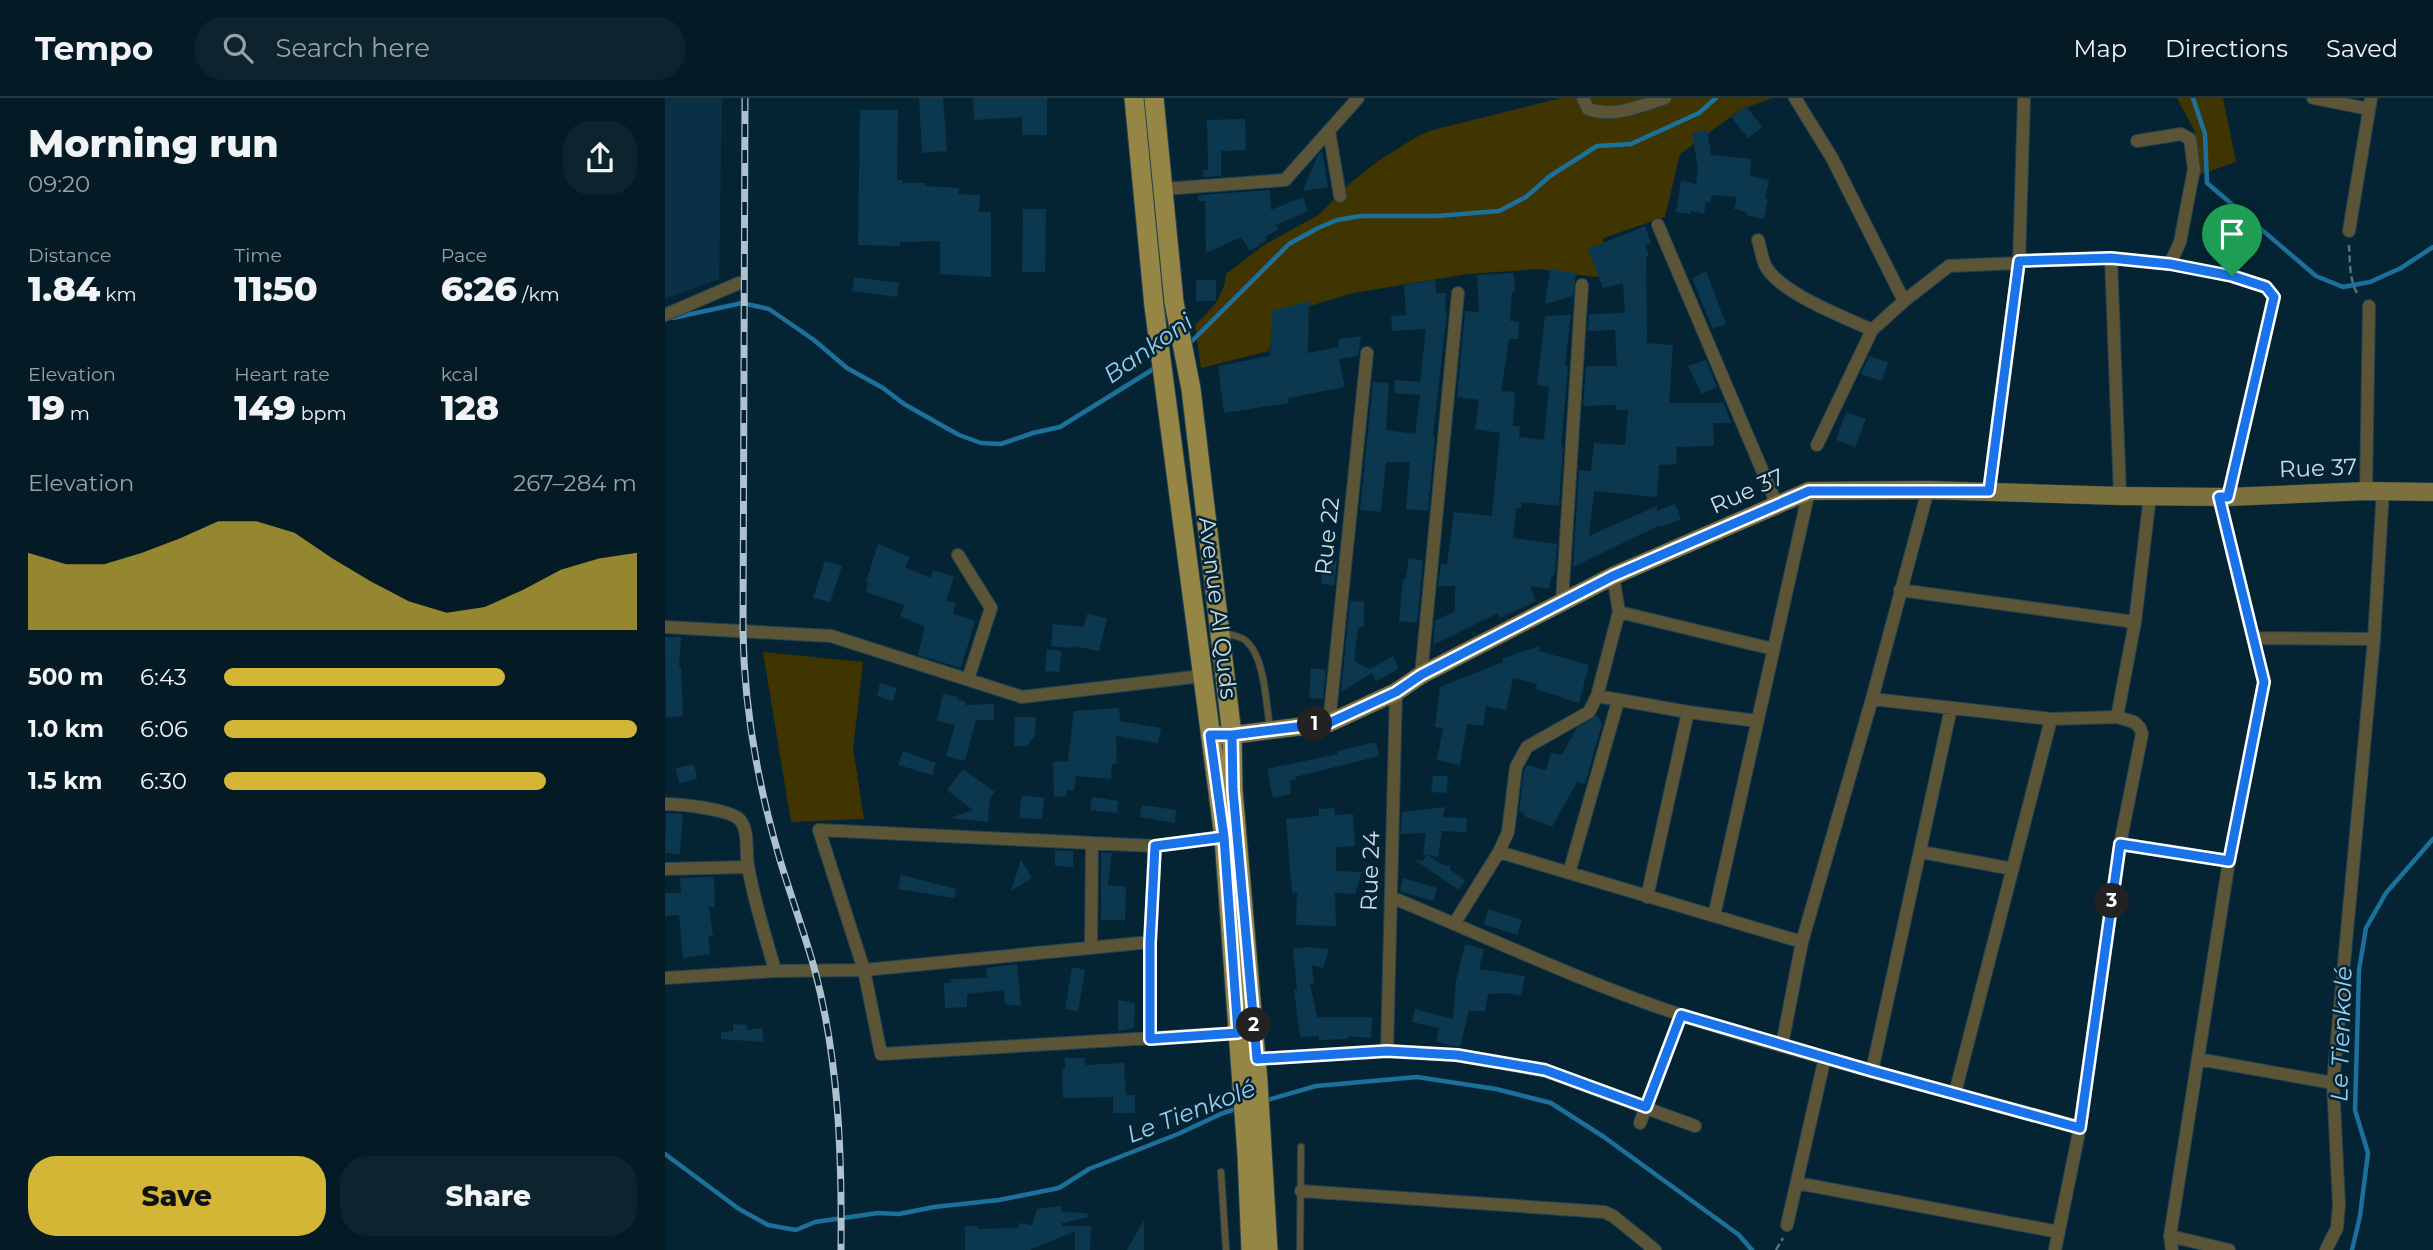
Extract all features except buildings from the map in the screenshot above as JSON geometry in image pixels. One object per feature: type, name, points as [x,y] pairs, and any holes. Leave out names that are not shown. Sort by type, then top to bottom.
[{"type":"main road","name":"Avenue Al Quds","points":[[1134,98],[1164,304],[1191,389],[1232,735],[1233,790],[1257,1059],[1250,1085]]},
{"type":"main road","name":"Avenue Al Quds","points":[[1154,98],[1163,188],[1167,407],[1224,837],[1238,1033],[1250,1085],[1255,1152],[1268,1250]]},
{"type":"main road","name":"Rue 37","points":[[1210,735],[1232,735],[1329,723],[1396,692],[1421,675],[1613,576],[1809,491],[1927,490],[2223,497],[2374,491],[2433,492]]},
{"type":"main road","name":"Avenue Al Quds","points":[[1251,1250],[1255,1152]]},
{"type":"street","points":[[1163,188],[1285,180],[1358,98]]},
{"type":"street","points":[[1583,98],[1588,109],[1597,112],[1630,110],[1665,98]]},
{"type":"street","points":[[1795,98],[1832,158],[1904,301]]},
{"type":"street","points":[[1989,491],[2019,262],[2024,98]]},
{"type":"street","points":[[2313,98],[2370,104],[2349,231]]},
{"type":"street","points":[[1329,131],[1340,195]]},
{"type":"street","points":[[2137,141],[2181,134],[2190,139],[2194,169],[2180,242],[2170,264]]},
{"type":"street","points":[[1658,225],[1777,505]]},
{"type":"street","points":[[1758,240],[1766,267],[1783,285],[1813,303],[1872,330]]},
{"type":"street","points":[[2111,258],[2120,496]]},
{"type":"street","points":[[1817,445],[1872,330],[1949,266],[2111,258],[2170,264],[2232,276],[2266,287],[2274,297],[2223,497],[2264,682],[2229,861],[2170,1236],[2172,1250]]},
{"type":"street","points":[[665,315],[739,283]]},
{"type":"street","points":[[1562,602],[1582,285]]},
{"type":"street","points":[[1421,675],[1458,293]]},
{"type":"street","points":[[2326,1250],[2337,1228],[2339,1204],[2333,1083],[2374,639],[2374,491],[2369,306]]},
{"type":"street","name":"Rue 22","points":[[1329,723],[1367,353]]},
{"type":"street","points":[[1782,1045],[1802,942],[1872,699],[1927,490]]},
{"type":"street","points":[[1714,916],[1809,491]]},
{"type":"street","points":[[2117,717],[2136,622],[2150,496]]},
{"type":"street","points":[[958,555],[991,608],[968,680]]},
{"type":"street","points":[[1454,924],[1509,832],[1515,767],[1520,758],[1527,747],[1589,712],[1597,696],[1619,612],[1613,576]]},
{"type":"street","points":[[1900,590],[2136,622]]},
{"type":"street","points":[[1619,612],[1773,649]]},
{"type":"street","points":[[665,627],[831,636],[1022,697],[1202,676]]},
{"type":"street","points":[[2254,638],[2374,639]]},
{"type":"street","name":"Rue 24","points":[[1387,1051],[1396,692]]},
{"type":"street","points":[[1597,696],[1688,712],[1757,720]]},
{"type":"street","points":[[1872,699],[2051,719],[2117,717],[2134,722],[2140,728],[2120,844],[2080,1128],[2055,1250]]},
{"type":"street","points":[[1569,873],[1618,701]]},
{"type":"street","points":[[1872,1071],[1951,708]]},
{"type":"street","points":[[1647,897],[1688,712]]},
{"type":"street","points":[[1955,1093],[2051,719]]},
{"type":"street","points":[[665,804],[679,804],[730,814],[739,819],[744,829],[748,867],[775,971]]},
{"type":"street","points":[[1224,837],[1155,846],[819,830],[864,970],[881,1054],[1238,1033]]},
{"type":"street","points":[[1091,948],[1092,843]]},
{"type":"street","points":[[2120,844],[2229,861]]},
{"type":"street","points":[[1150,1039],[1150,943],[1155,846]]},
{"type":"street","points":[[1499,852],[1802,942]]},
{"type":"street","points":[[1921,852],[2013,869]]},
{"type":"street","points":[[665,869],[748,867]]},
{"type":"street","points":[[1391,897],[1607,988],[1681,1015],[2080,1128]]},
{"type":"street","points":[[665,978],[775,971],[864,970],[1150,943]]},
{"type":"street","points":[[1640,1123],[1681,1015]]},
{"type":"street","points":[[1257,1059],[1387,1051],[1457,1055],[1545,1070],[1695,1126]]},
{"type":"street","points":[[1787,1225],[1825,1057]]},
{"type":"street","points":[[2197,1059],[2333,1083]]},
{"type":"street","points":[[1797,1183],[2059,1232]]},
{"type":"street","points":[[1301,1191],[1604,1212],[1613,1216],[1655,1250]]},
{"type":"street","points":[[2170,1236],[2229,1250]]},
{"type":"lane","points":[[1219,631],[1245,639],[1256,654],[1270,730]]},
{"type":"lane","points":[[1300,1250],[1301,1147]]},
{"type":"lane","points":[[1221,1172],[1226,1250]]},
{"type":"path","points":[[2349,231],[2351,272],[2356,293]]},
{"type":"path","points":[[1776,1250],[1782,1240]]},
{"type":"shaded area","points":[[665,98],[722,98],[719,279],[665,299]]},
{"type":"shaded area","points":[[1561,98],[1772,98],[1740,110],[1680,154],[1665,217],[1603,238],[1604,275],[1594,277],[1539,269],[1467,274],[1353,293],[1280,315],[1275,323],[1269,351],[1201,368],[1195,325],[1220,296],[1226,274],[1264,245],[1320,214],[1348,185],[1378,161],[1429,131]]},
{"type":"shaded area","points":[[2177,98],[2223,98],[2236,162],[2199,175],[2195,132]]},
{"type":"shaded area","points":[[763,652],[863,662],[853,748],[864,819],[791,822]]},
{"type":"waterway","name":"Bankoni","points":[[1188,345],[1289,244],[1318,228],[1337,220],[1361,216],[1437,216],[1499,211],[1526,197],[1550,176],[1597,146],[1631,144],[1699,113],[1716,98]]},
{"type":"waterway","name":"Bankoni","points":[[2193,98],[2205,134],[2207,183],[2316,276],[2343,287],[2370,282],[2401,268],[2433,247]]},
{"type":"waterway","name":"Bankoni","points":[[673,318],[742,303],[769,309],[814,340],[847,368],[959,435],[981,443],[1001,444],[1060,427],[1155,368]]},
{"type":"waterway","name":"Le Tienkolé","points":[[2352,1250],[2360,1216],[2368,1153],[2355,1110],[2359,970],[2366,928],[2386,893],[2433,839]]},
{"type":"waterway","name":"Le Tienkolé","points":[[1264,1101],[1316,1086],[1417,1077],[1496,1089],[1551,1103],[1604,1137],[1739,1235],[1752,1250]]},
{"type":"waterway","name":"Le Tienkolé","points":[[665,1154],[739,1209],[768,1225],[796,1230],[815,1222],[878,1213],[899,1214],[999,1200],[1059,1188],[1089,1169],[1239,1108]]},
{"type":"railway","points":[[745,98],[743,631],[746,689],[765,804],[815,971],[829,1040],[840,1144],[841,1250]]},
{"type":"route","points":[[2232,276],[2170,264],[2111,258],[2019,261],[1989,491],[1809,491],[1613,576],[1421,675],[1396,692],[1329,723],[1232,735],[1210,735],[1224,837],[1238,1033],[1150,1039],[1150,943],[1155,846],[1224,837],[1210,735],[1232,735],[1233,790],[1257,1059],[1387,1051],[1457,1055],[1545,1070],[1646,1107],[1681,1015],[2080,1128],[2120,844],[2229,861],[2264,682],[2219,497],[2228,497],[2274,297],[2266,287],[2232,276]]}]
